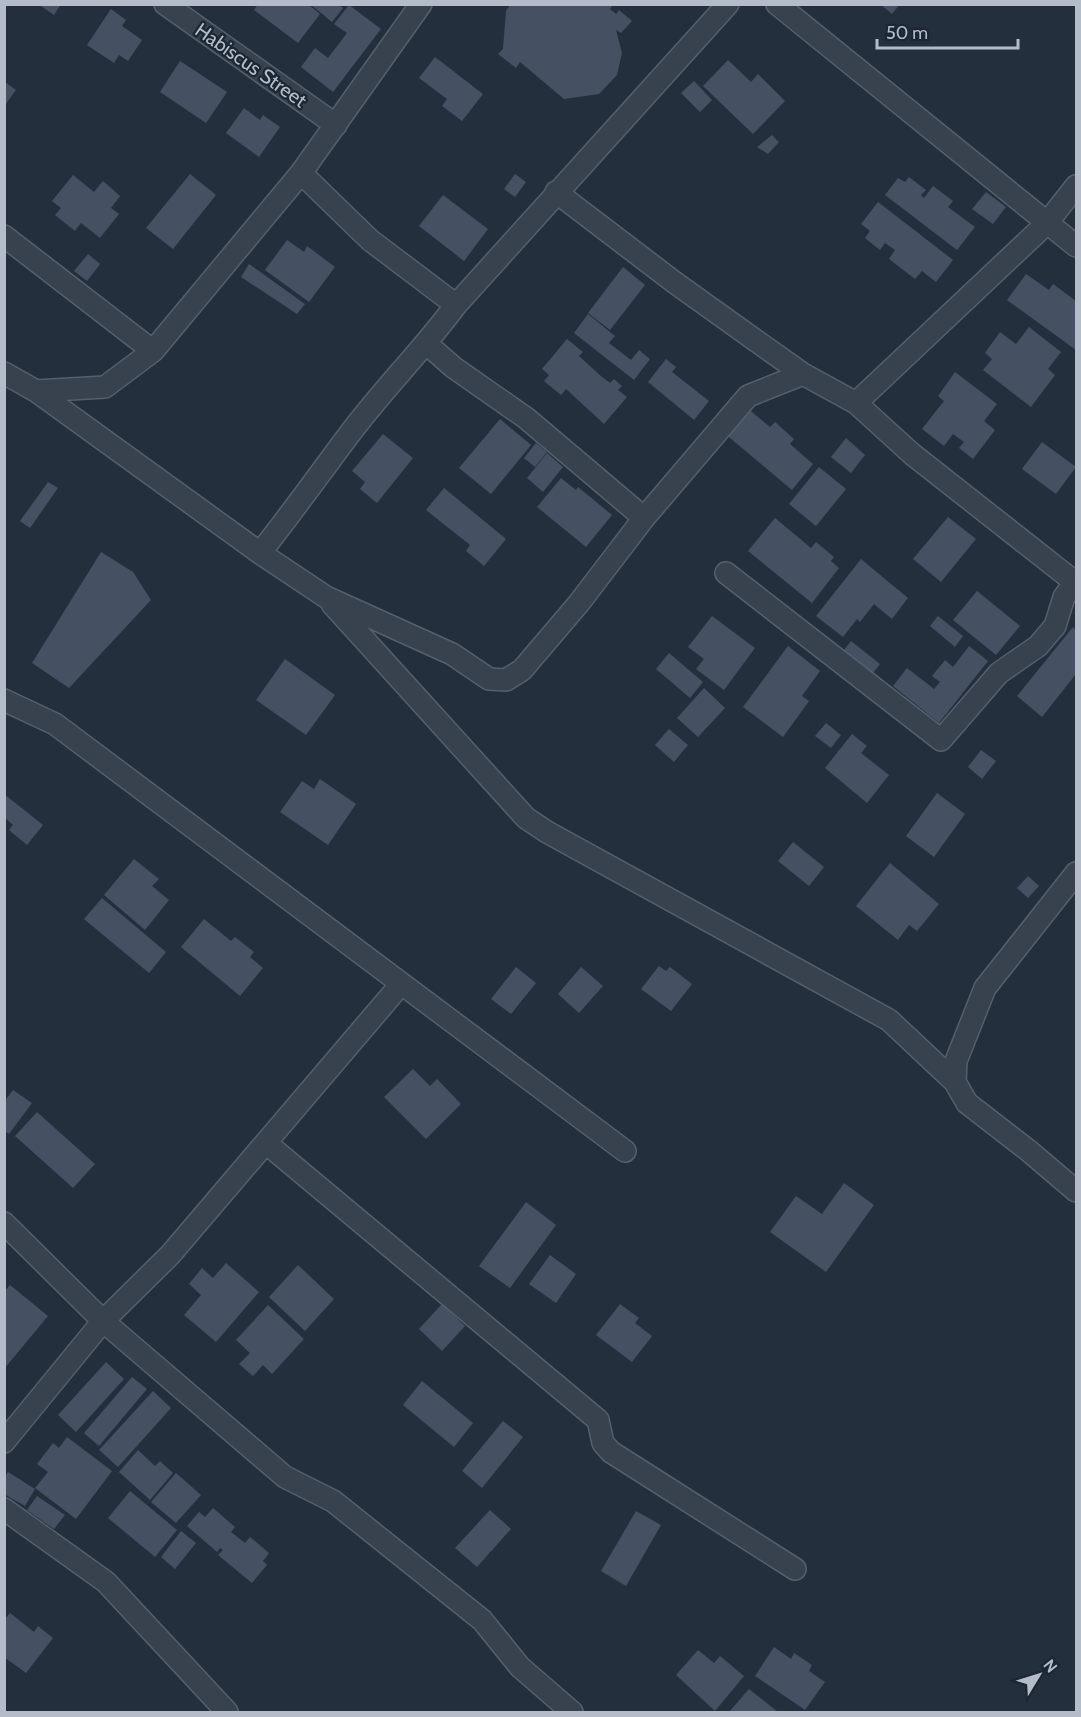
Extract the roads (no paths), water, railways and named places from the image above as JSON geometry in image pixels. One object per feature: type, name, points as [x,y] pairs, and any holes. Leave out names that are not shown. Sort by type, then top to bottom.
[{"type":"street","name":"Habiscus Street","points":[[165,4],[336,125]]},
{"type":"street","points":[[36,391],[105,387],[153,351],[301,173],[421,4]]},
{"type":"street","points":[[260,553],[290,518],[348,435],[427,344],[456,305],[728,4]]},
{"type":"street","points":[[777,4],[1077,246]]},
{"type":"street","points":[[301,173],[370,240],[456,305]]},
{"type":"street","points":[[856,404],[1047,223],[1077,186]]},
{"type":"street","points":[[556,192],[674,282],[803,374],[856,404],[912,454],[1076,582],[1064,597],[1054,626],[1043,640],[999,673],[941,740],[726,573]]},
{"type":"street","points":[[4,236],[153,351]]},
{"type":"street","points":[[427,344],[453,367],[526,418],[644,518]]},
{"type":"street","points":[[4,373],[36,391],[260,553],[326,597],[452,654],[489,679],[506,680],[522,670],[579,603],[644,518],[748,396],[803,374]]},
{"type":"street","points":[[326,597],[526,818],[547,832],[889,1020],[955,1082],[967,1103],[1077,1191]]},
{"type":"street","points":[[4,700],[55,724],[625,1151]]},
{"type":"street","points":[[955,1082],[956,1061],[985,988],[1077,873]]},
{"type":"street","points":[[4,1442],[103,1321],[170,1255],[401,984]]},
{"type":"street","points":[[266,1143],[598,1420],[603,1443],[611,1452],[795,1569]]},
{"type":"street","points":[[4,1223],[103,1321],[285,1477],[333,1501],[482,1620],[520,1667],[572,1713]]},
{"type":"street","points":[[4,1509],[106,1582],[227,1713]]}]
